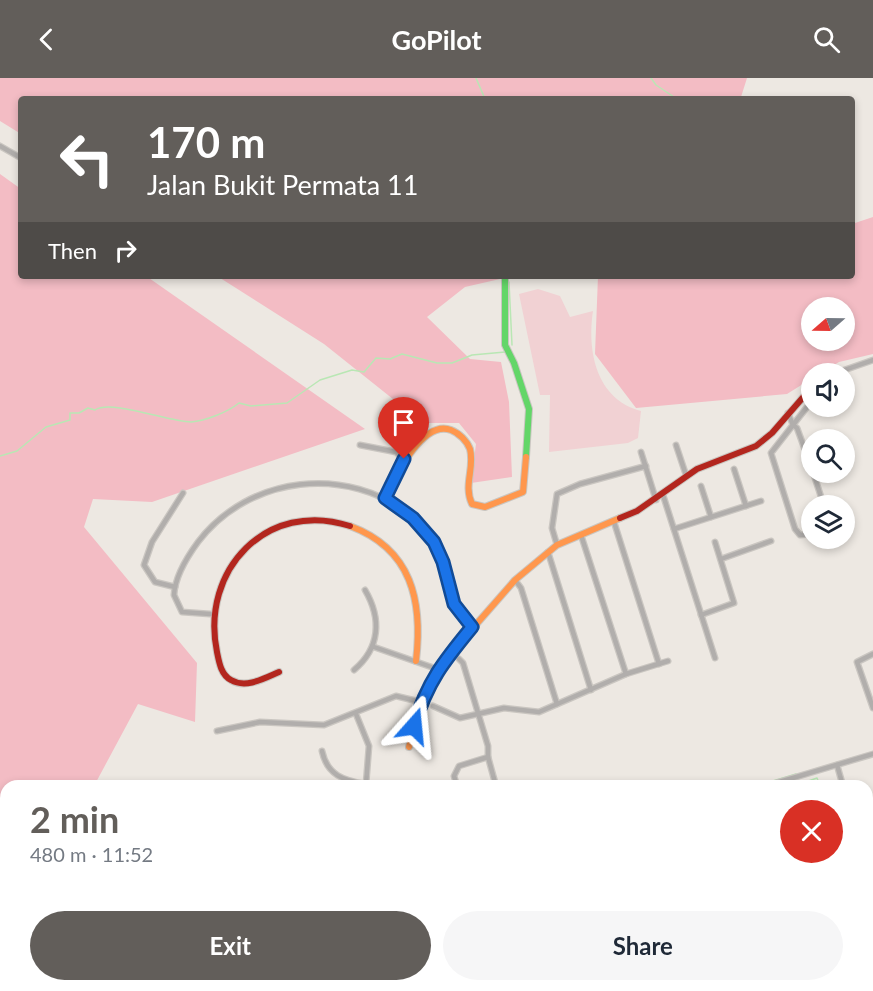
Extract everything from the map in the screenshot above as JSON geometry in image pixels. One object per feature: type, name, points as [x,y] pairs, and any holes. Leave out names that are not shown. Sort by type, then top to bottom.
[{"type":"street","points":[[0,146],[18,156]]},
{"type":"street","points":[[385,498],[404,459],[434,431],[452,429],[468,443],[471,452],[466,487],[472,504],[485,507],[523,492],[529,409],[514,363],[505,345],[504,279]]},
{"type":"street","points":[[855,366],[873,360]]},
{"type":"street","points":[[409,747],[421,702],[437,669],[515,580],[557,545],[614,522],[656,500],[686,475],[756,446],[772,433],[801,399]]},
{"type":"street","points":[[788,413],[801,439]]},
{"type":"street","points":[[801,414],[771,453],[795,529],[801,535]]},
{"type":"street","points":[[360,445],[396,452],[404,459]]},
{"type":"street","points":[[676,445],[686,475]]},
{"type":"street","points":[[641,452],[656,500]]},
{"type":"street","points":[[557,545],[552,528],[557,494],[580,484],[645,466]]},
{"type":"street","points":[[734,469],[746,506]]},
{"type":"street","points":[[210,614],[182,612],[175,602],[175,587],[192,551],[215,523],[237,506],[259,494],[290,486],[321,483],[355,487],[385,498],[413,518],[434,542],[443,562],[454,604],[472,627]]},
{"type":"street","points":[[701,486],[711,517]]},
{"type":"street","points":[[175,587],[155,582],[144,565],[152,542],[183,493]]},
{"type":"street","points":[[663,495],[715,658]]},
{"type":"street","points":[[674,529],[761,501]]},
{"type":"street","points":[[279,672],[249,683],[233,682],[225,676],[215,648],[210,614],[218,588],[229,567],[258,539],[273,530],[297,522],[327,521],[350,525],[369,533],[389,547],[407,572],[419,620],[416,660]]},
{"type":"street","points":[[614,522],[659,664]]},
{"type":"street","points":[[581,535],[626,674]]},
{"type":"street","points":[[721,559],[771,541]]},
{"type":"street","points":[[701,615],[734,603],[716,542]]},
{"type":"street","points":[[547,552],[591,690]]},
{"type":"street","points":[[515,580],[520,588],[557,704]]},
{"type":"street","points":[[354,670],[374,647],[375,616],[365,590]]},
{"type":"street","points":[[374,647],[437,669]]},
{"type":"street","points":[[873,654],[859,659],[857,664],[873,708]]},
{"type":"street","points":[[459,659],[463,663],[479,714],[494,780]]},
{"type":"street","points":[[433,706],[460,718],[504,708],[539,712],[626,674],[668,661]]},
{"type":"street","points":[[218,731],[260,722],[324,726],[396,696],[421,702]]},
{"type":"street","points":[[356,714],[369,746],[366,780]]},
{"type":"street","points":[[322,751],[325,763],[342,780]]},
{"type":"street","points":[[786,780],[873,754]]},
{"type":"street","points":[[455,780],[454,776],[459,766],[488,757]]},
{"type":"street","points":[[837,765],[841,780]]},
{"type":"shaded area","points":[[0,78],[747,78],[741,96],[18,96],[18,132],[0,121]]},
{"type":"shaded area","points":[[0,174],[18,187],[18,279],[150,279],[365,429],[152,502],[93,499],[84,527],[197,663],[195,722],[138,704],[97,780],[0,780]]},
{"type":"shaded area","points":[[873,217],[873,354],[837,363],[801,363],[801,385],[787,394],[636,408],[595,354],[598,279],[855,279],[855,223]]},
{"type":"shaded area","points":[[222,279],[500,279],[465,287],[427,317],[470,359],[501,362],[509,402],[512,477],[471,483],[476,444],[459,423],[423,423],[324,344]]},
{"type":"shaded area","points":[[538,289],[560,296],[570,317],[593,311],[592,342],[598,372],[604,385],[614,396],[626,405],[641,411],[638,438],[628,443],[549,452],[550,395],[540,395],[519,294]]},
{"type":"waterway","points":[[476,78],[484,96]]},
{"type":"waterway","points":[[651,78],[656,85],[672,96]]},
{"type":"waterway","points":[[509,282],[512,345]]},
{"type":"waterway","points":[[0,456],[17,451],[46,427],[70,420],[70,413],[79,413],[88,408],[95,410],[114,407],[191,422],[223,413],[239,403],[251,406],[287,403],[320,380],[352,370],[364,372],[376,358],[390,359],[402,354],[437,363],[452,363],[472,355],[505,352]]},
{"type":"waterway","points":[[776,780],[796,774]]},
{"type":"waterway","points":[[811,780],[817,778],[818,780]]},
{"type":"traffic: fast","points":[[505,279],[505,345],[514,363],[529,409],[526,457]]},
{"type":"traffic: slow","points":[[385,498],[411,452],[430,433],[440,429],[457,433],[470,449],[469,490],[472,504],[485,507],[523,492],[526,457]]},
{"type":"traffic: slow","points":[[409,747],[421,702],[437,669],[515,580],[557,545],[620,518]]},
{"type":"traffic: slow","points":[[350,526],[371,536],[387,548],[400,563],[409,580],[415,598],[417,618],[416,661]]},
{"type":"traffic: jam","points":[[620,518],[637,511],[697,469],[756,446],[772,433],[801,400]]},
{"type":"traffic: jam","points":[[279,672],[249,683],[231,680],[223,672],[217,652],[214,622],[219,594],[230,569],[246,548],[267,532],[292,523],[320,520],[350,526]]},
{"type":"route","points":[[404,459],[385,498],[413,518],[434,542],[443,562],[454,604],[472,627],[437,669],[421,702],[414,726]]}]
